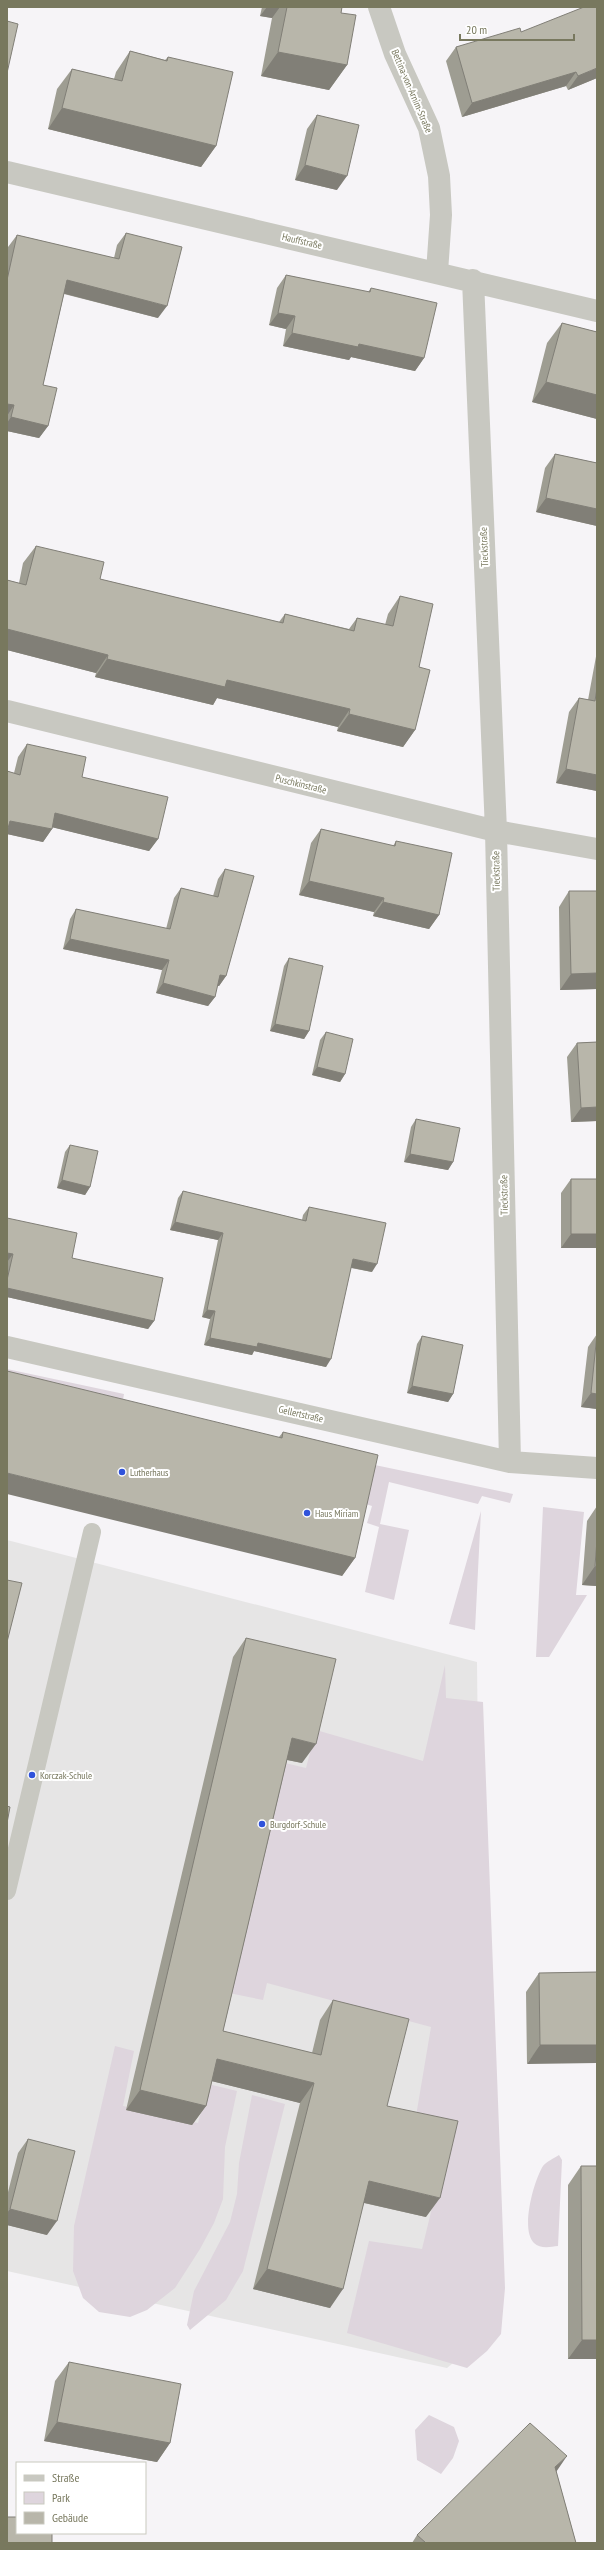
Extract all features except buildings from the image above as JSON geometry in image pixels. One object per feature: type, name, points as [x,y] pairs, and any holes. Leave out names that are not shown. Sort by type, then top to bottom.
[{"type":"street","name":"Bettina-von-Arnim-Straße","points":[[379,7],[395,54],[429,128],[440,184],[441,215],[437,272]]},
{"type":"street","name":"Hauffstraße","points":[[7,172],[473,280],[597,312]]},
{"type":"street","name":"Tieckstraße","points":[[473,280],[496,831],[510,1462]]},
{"type":"street","name":"Puschkinstraße","points":[[7,711],[496,831],[597,849]]},
{"type":"street","name":"Gellertstraße","points":[[7,1347],[510,1462],[597,1468]]},
{"type":"lane","points":[[7,1891],[92,1532]]},
{"type":"shaded area","name":"Burgdorf-Schule","points":[[7,1540],[477,1662],[484,2313],[465,2353],[447,2368],[7,2271]]},
{"type":"green space","points":[[7,1369],[124,1394],[121,1412],[513,1494],[510,1503],[482,1496],[478,1504],[389,1482],[380,1524],[409,1530],[394,1600],[365,1592],[379,1527],[367,1523],[372,1506],[7,1395]]},
{"type":"green space","points":[[543,1507],[584,1512],[576,1595],[587,1595],[549,1657],[536,1657]]},
{"type":"green space","points":[[481,1511],[475,1630],[449,1624]]},
{"type":"green space","points":[[445,1665],[446,1698],[483,1702],[505,2288],[501,2334],[487,2351],[467,2368],[347,2333],[369,2241],[422,2249],[449,2138],[414,2128],[431,2027],[267,1983],[263,2000],[229,1993],[285,1763],[306,1768],[316,1730],[423,1761]]},
{"type":"green space","points":[[115,2046],[134,2051],[123,2106],[198,2123],[208,2084],[237,2091],[225,2147],[223,2199],[214,2223],[200,2249],[175,2288],[147,2310],[130,2317],[99,2312],[83,2298],[73,2271],[74,2226]]},
{"type":"green space","points":[[252,2095],[285,2104],[243,2271],[226,2300],[190,2330],[187,2325],[194,2291],[230,2222],[237,2194],[239,2163]]},
{"type":"green space","points":[[559,2155],[562,2160],[558,2246],[542,2247],[536,2245],[530,2237],[528,2217],[530,2205],[539,2173],[543,2166]]},
{"type":"green space","points":[[429,2415],[454,2427],[459,2441],[453,2458],[441,2474],[417,2460],[415,2430]]},
{"type":"place","name":"Lutherhaus","points":[[122,1472]]},
{"type":"place","name":"Haus Miriam","points":[[307,1513]]},
{"type":"place","name":"Korczak-Schule","points":[[32,1775]]},
{"type":"place","name":"Burgdorf-Schule","points":[[262,1824]]}]
